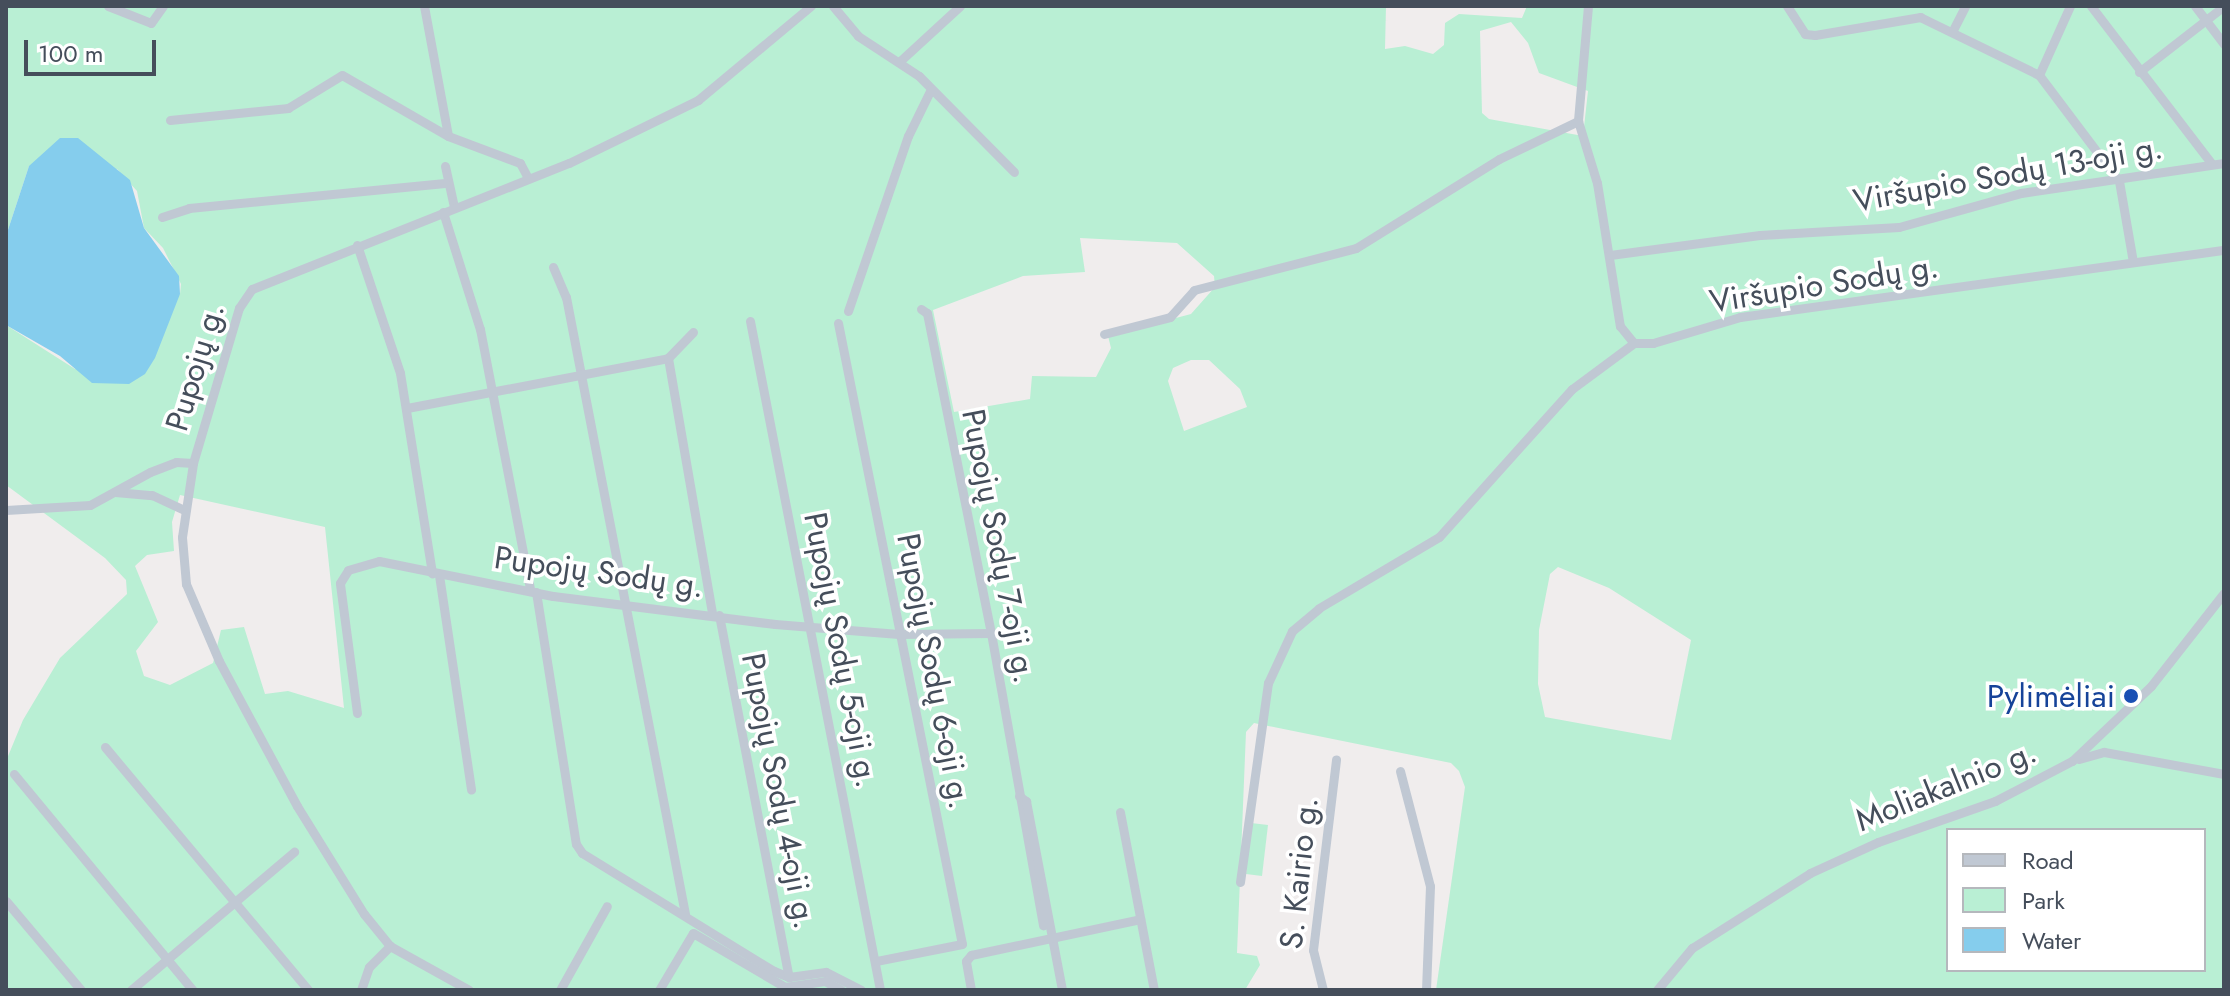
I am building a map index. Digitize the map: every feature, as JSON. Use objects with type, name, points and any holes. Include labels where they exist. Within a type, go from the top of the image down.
[{"type":"street","points":[[108,6],[151,23],[163,6]]},
{"type":"street","points":[[424,6],[448,136]]},
{"type":"street","name":"Pupojų g.","points":[[469,990],[390,946],[325,858],[195,611],[183,565],[184,510],[193,463],[246,294],[357,245],[528,178],[698,100],[811,6]]},
{"type":"street","points":[[833,6],[858,36],[899,62],[931,89],[1014,172]]},
{"type":"street","points":[[899,62],[960,6]]},
{"type":"street","points":[[1240,882],[1268,683],[1292,631],[1319,608],[1439,537],[1572,389],[1634,343],[1620,326],[1597,183],[1578,121],[1588,6]]},
{"type":"street","points":[[1787,6],[1805,34],[1832,34],[1912,17],[1953,30],[2039,75],[2119,181],[2133,262]]},
{"type":"street","points":[[1953,30],[1965,6]]},
{"type":"street","points":[[2039,75],[2070,6]]},
{"type":"street","points":[[2091,6],[2212,164]]},
{"type":"street","points":[[2195,6],[2224,44]]},
{"type":"street","points":[[2139,72],[2224,6]]},
{"type":"street","points":[[170,120],[288,108],[342,75],[448,136],[520,163],[528,178]]},
{"type":"street","points":[[848,311],[908,136],[931,89]]},
{"type":"street","points":[[1104,334],[1170,317],[1194,290],[1356,248],[1499,159],[1578,121]]},
{"type":"street","name":"Viršupio Sodų 13-oji g.","points":[[1610,255],[1760,235],[1899,227],[2021,193],[2119,181],[2224,163]]},
{"type":"street","points":[[445,166],[445,183],[454,207]]},
{"type":"street","points":[[162,217],[189,208],[445,183]]},
{"type":"street","points":[[443,212],[480,329],[533,590],[576,844],[593,862],[789,977],[826,972],[861,990]]},
{"type":"street","points":[[357,245],[389,334],[407,408],[471,790]]},
{"type":"street","name":"Viršupio Sodų g.","points":[[1634,343],[1653,343],[1740,317],[2224,250]]},
{"type":"street","points":[[553,267],[566,297],[685,914]]},
{"type":"street","name":"Pupojų Sodų 7-oji g.","points":[[921,309],[927,313],[991,633],[1043,925]]},
{"type":"street","name":"Pupojų Sodų 5-oji g.","points":[[750,321],[880,990]]},
{"type":"street","name":"Pupojų Sodų 6-oji g.","points":[[838,323],[962,944],[876,961]]},
{"type":"street","points":[[407,408],[668,358],[693,332]]},
{"type":"street","name":"Pupojų Sodų 4-oji g.","points":[[668,358],[715,615],[789,977]]},
{"type":"street","points":[[6,510],[90,505],[176,462],[193,463]]},
{"type":"street","points":[[113,492],[152,495],[184,510]]},
{"type":"street","name":"Pupojų Sodų g.","points":[[357,713],[342,576],[379,561],[435,574],[533,590],[810,628],[899,634],[991,633]]},
{"type":"street","name":"Moliakalnio g.","points":[[1657,990],[1692,948],[1810,873],[1878,842],[1995,801],[2072,761],[2102,736],[2151,686],[2224,593]]},
{"type":"street","points":[[2102,736],[2104,752]]},
{"type":"street","points":[[105,747],[308,990]]},
{"type":"street","points":[[2072,761],[2104,752],[2224,774]]},
{"type":"street","name":"S. Kairio g.","points":[[1323,990],[1313,950],[1336,759]]},
{"type":"street","points":[[1400,771],[1430,886],[1426,990]]},
{"type":"street","points":[[14,774],[193,990]]},
{"type":"street","name":"Pupojų Sodų 7-oji g.","points":[[1019,796],[1026,801],[1062,990]]},
{"type":"street","points":[[1120,812],[1154,990]]},
{"type":"street","points":[[131,990],[294,852]]},
{"type":"street","points":[[6,901],[81,990]]},
{"type":"street","points":[[560,990],[607,906]]},
{"type":"street","points":[[971,990],[968,956],[1140,919]]},
{"type":"street","points":[[659,990],[693,933],[785,987],[825,981],[841,990]]},
{"type":"street","points":[[361,990],[369,967],[390,946]]},
{"type":"green space","points":[[6,6],[1386,6],[1385,49],[1405,46],[1433,54],[1444,45],[1445,23],[1459,14],[1522,18],[1527,6],[2224,6],[2224,990],[1436,990],[1465,787],[1459,771],[1451,763],[1254,723],[1246,732],[1237,953],[1257,956],[1260,965],[1245,990],[6,990],[6,761],[23,720],[60,658],[127,594],[126,580],[105,558],[6,485],[6,325],[75,369],[180,294],[181,284],[163,248],[144,228],[137,191],[117,169],[29,166],[6,236]],"holes":[[[1511,22],[1528,43],[1539,73],[1588,91],[1583,136],[1489,119],[1482,113],[1480,31]],[[1080,238],[1177,243],[1214,276],[1215,287],[1191,314],[1108,336],[1111,348],[1096,377],[1032,376],[1030,399],[954,412],[933,310],[1023,276],[1085,272]],[[1191,360],[1209,360],[1240,389],[1247,407],[1184,431],[1168,381],[1173,368]],[[180,495],[325,527],[344,708],[288,691],[265,694],[244,627],[221,630],[213,663],[170,685],[144,676],[136,651],[158,622],[135,566],[147,555],[174,551],[172,522]],[[1558,567],[1609,588],[1691,640],[1671,740],[1545,717],[1538,684],[1539,630],[1550,574]]]},
{"type":"green space","points":[[1251,823],[1268,825],[1262,876],[1246,874]]},
{"type":"water","points":[[60,138],[78,138],[130,180],[144,228],[179,276],[180,294],[155,358],[145,374],[129,384],[92,383],[60,356],[6,325],[6,236],[29,166]]},
{"type":"place","name":"Pylimėliai","points":[[2131,696]]}]
